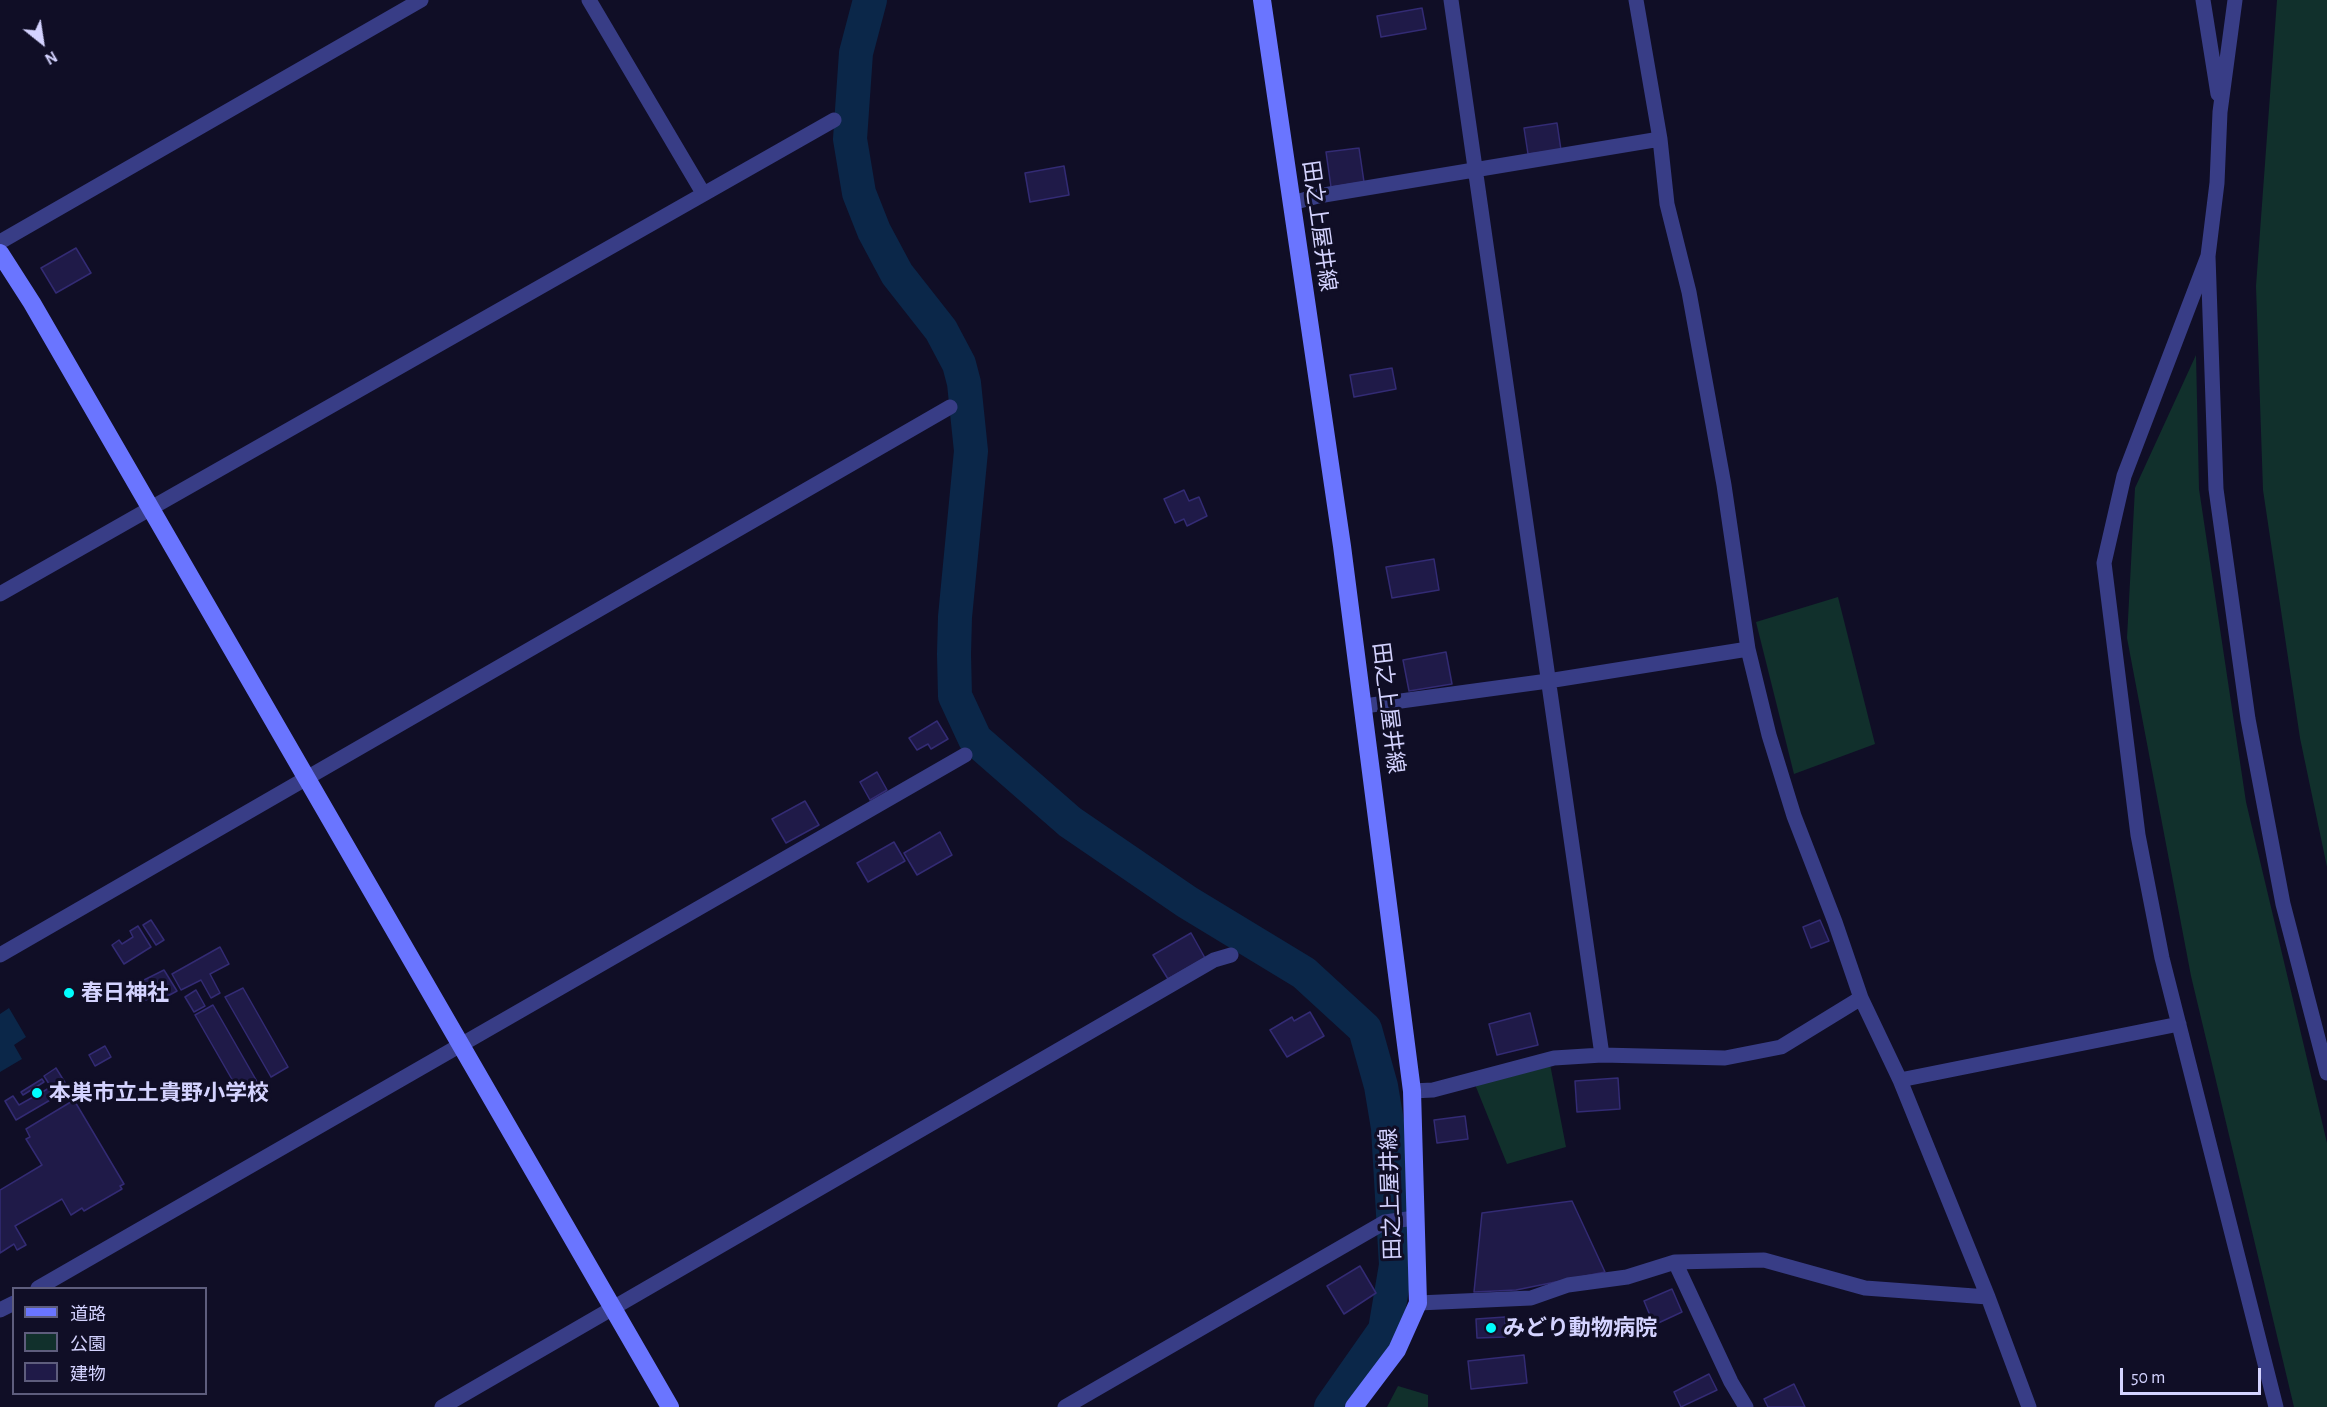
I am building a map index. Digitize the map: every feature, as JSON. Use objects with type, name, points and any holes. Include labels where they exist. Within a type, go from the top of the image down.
[{"type":"main road","name":"田之上屋井線","points":[[1262,0],[1364,706],[1412,1091],[1418,1303],[1397,1350],[1354,1407]]},
{"type":"main road","points":[[0,253],[32,303],[459,1046],[670,1407]]},
{"type":"street","points":[[0,242],[421,0]]},
{"type":"street","points":[[590,0],[703,193]]},
{"type":"street","points":[[1451,0],[1602,1055]]},
{"type":"street","points":[[1636,0],[1660,139],[1667,204],[1689,292],[1724,485],[1748,649],[1794,816],[1836,922],[1861,998],[1900,1080],[1988,1296],[2029,1407]]},
{"type":"street","points":[[2203,0],[2220,112]]},
{"type":"street","points":[[2235,0],[2220,112],[2217,183],[2208,255],[2216,489],[2248,719],[2283,904],[2327,1073]]},
{"type":"street","points":[[0,594],[150,511],[834,120]]},
{"type":"street","points":[[1292,203],[1318,196],[1660,139]]},
{"type":"street","points":[[2208,255],[2124,476],[2104,563],[2138,835],[2162,958],[2276,1407]]},
{"type":"street","points":[[0,955],[950,407]]},
{"type":"street","points":[[1364,706],[1548,681],[1748,649]]},
{"type":"street","points":[[40,1287],[965,755]]},
{"type":"street","points":[[442,1407],[613,1306],[1215,960],[1231,955]]},
{"type":"street","points":[[1412,1091],[1433,1090],[1554,1058],[1602,1055],[1725,1058],[1781,1047],[1861,998]]},
{"type":"street","points":[[1900,1080],[2179,1024]]},
{"type":"street","points":[[1065,1407],[1385,1222],[1415,1218]]},
{"type":"street","points":[[1418,1303],[1531,1298],[1568,1285],[1627,1277],[1675,1262],[1764,1260],[1865,1288],[1988,1296]]},
{"type":"street","points":[[1675,1262],[1731,1382],[1746,1407]]},
{"type":"green space","points":[[2277,0],[2327,0],[2327,867],[2300,738],[2263,490],[2256,286]]},
{"type":"green space","points":[[2196,355],[2199,489],[2246,802],[2327,1143],[2327,1407],[2294,1407],[2191,976],[2127,638],[2135,488]]},
{"type":"green space","points":[[1838,597],[1875,744],[1794,774],[1756,622]]},
{"type":"green space","points":[[1550,1064],[1566,1147],[1507,1164],[1474,1082]]},
{"type":"green space","points":[[1398,1386],[1428,1395],[1428,1407],[1387,1407]]},
{"type":"water","points":[[9,1008],[26,1037],[14,1045],[22,1059],[0,1072],[0,1014]]},
{"type":"building","points":[[1422,8],[1426,29],[1381,37],[1377,16]]},
{"type":"building","points":[[1557,123],[1561,150],[1528,154],[1524,128]]},
{"type":"building","points":[[1359,148],[1364,182],[1331,187],[1326,152]]},
{"type":"building","points":[[1064,166],[1069,195],[1030,202],[1025,173]]},
{"type":"building","points":[[76,248],[91,273],[56,293],[41,268]]},
{"type":"building","points":[[1392,368],[1396,389],[1354,397],[1350,375]]},
{"type":"building","points":[[1184,490],[1189,501],[1199,497],[1207,516],[1187,526],[1184,519],[1175,523],[1164,499]]},
{"type":"building","points":[[1434,559],[1439,590],[1392,598],[1386,567]]},
{"type":"building","points":[[1446,652],[1452,684],[1409,691],[1403,660]]},
{"type":"building","points":[[937,721],[948,739],[931,749],[928,744],[917,750],[909,738]]},
{"type":"building","points":[[877,772],[887,790],[870,800],[860,782]]},
{"type":"building","points":[[805,801],[819,825],[786,843],[772,819]]},
{"type":"building","points":[[940,832],[952,855],[917,875],[904,853]]},
{"type":"building","points":[[894,842],[905,861],[868,882],[857,863]]},
{"type":"building","points":[[151,920],[164,940],[156,945],[143,925]]},
{"type":"building","points":[[1820,920],[1829,941],[1811,948],[1803,927]]},
{"type":"building","points":[[138,926],[151,947],[124,964],[112,945],[119,940],[122,944],[133,937],[130,931]]},
{"type":"building","points":[[1191,933],[1205,958],[1168,979],[1153,955]]},
{"type":"building","points":[[220,947],[229,964],[210,974],[220,993],[211,998],[201,980],[181,990],[172,974]]},
{"type":"building","points":[[164,970],[177,991],[153,1004],[150,998],[146,1000],[142,994],[146,991],[140,982]]},
{"type":"building","points":[[243,988],[288,1067],[271,1077],[225,997]]},
{"type":"building","points":[[196,990],[205,1006],[194,1012],[185,997]]},
{"type":"building","points":[[213,1005],[259,1085],[241,1095],[195,1015]]},
{"type":"building","points":[[1310,1012],[1324,1036],[1287,1057],[1270,1030],[1292,1017],[1294,1021]]},
{"type":"building","points":[[1530,1013],[1538,1045],[1497,1055],[1489,1024]]},
{"type":"building","points":[[105,1046],[111,1057],[95,1066],[89,1055]]},
{"type":"building","points":[[56,1068],[69,1089],[16,1120],[5,1101],[13,1096],[19,1105],[51,1087],[44,1076]]},
{"type":"building","points":[[1618,1078],[1620,1109],[1577,1112],[1575,1081]]},
{"type":"building","points":[[42,1079],[44,1082],[23,1095],[21,1092]]},
{"type":"building","points":[[74,1100],[124,1184],[120,1186],[122,1189],[84,1211],[82,1208],[71,1215],[62,1199],[15,1226],[26,1245],[17,1250],[14,1244],[0,1253],[0,1190],[42,1165],[26,1139],[30,1137],[26,1129]]},
{"type":"building","points":[[1465,1116],[1468,1139],[1437,1143],[1434,1120]]},
{"type":"building","points":[[1572,1201],[1605,1272],[1516,1290],[1474,1292],[1482,1213]]},
{"type":"building","points":[[1360,1266],[1376,1293],[1344,1314],[1327,1286]]},
{"type":"building","points":[[1672,1289],[1682,1312],[1654,1325],[1644,1301]]},
{"type":"building","name":"みどり動物病院","points":[[1505,1317],[1506,1337],[1477,1338],[1476,1319]]},
{"type":"building","points":[[1524,1355],[1527,1383],[1471,1389],[1468,1361]]},
{"type":"building","points":[[1709,1374],[1717,1390],[1681,1407],[1674,1392]]},
{"type":"building","points":[[1794,1384],[1805,1407],[1768,1407],[1764,1399]]},
{"type":"waterway","points":[[870,0],[856,53],[850,139],[859,193],[874,231],[897,274],[941,330],[959,364],[964,383],[971,451],[955,617],[955,696],[975,739],[1070,822],[1187,902],[1304,973],[1365,1029],[1381,1086],[1388,1128],[1396,1265],[1385,1330],[1331,1407]]},
{"type":"place","name":"春日神社","points":[[69,993]]},
{"type":"place","name":"本巣市立土貴野小学校","points":[[37,1093]]},
{"type":"place","name":"みどり動物病院","points":[[1491,1328]]}]
